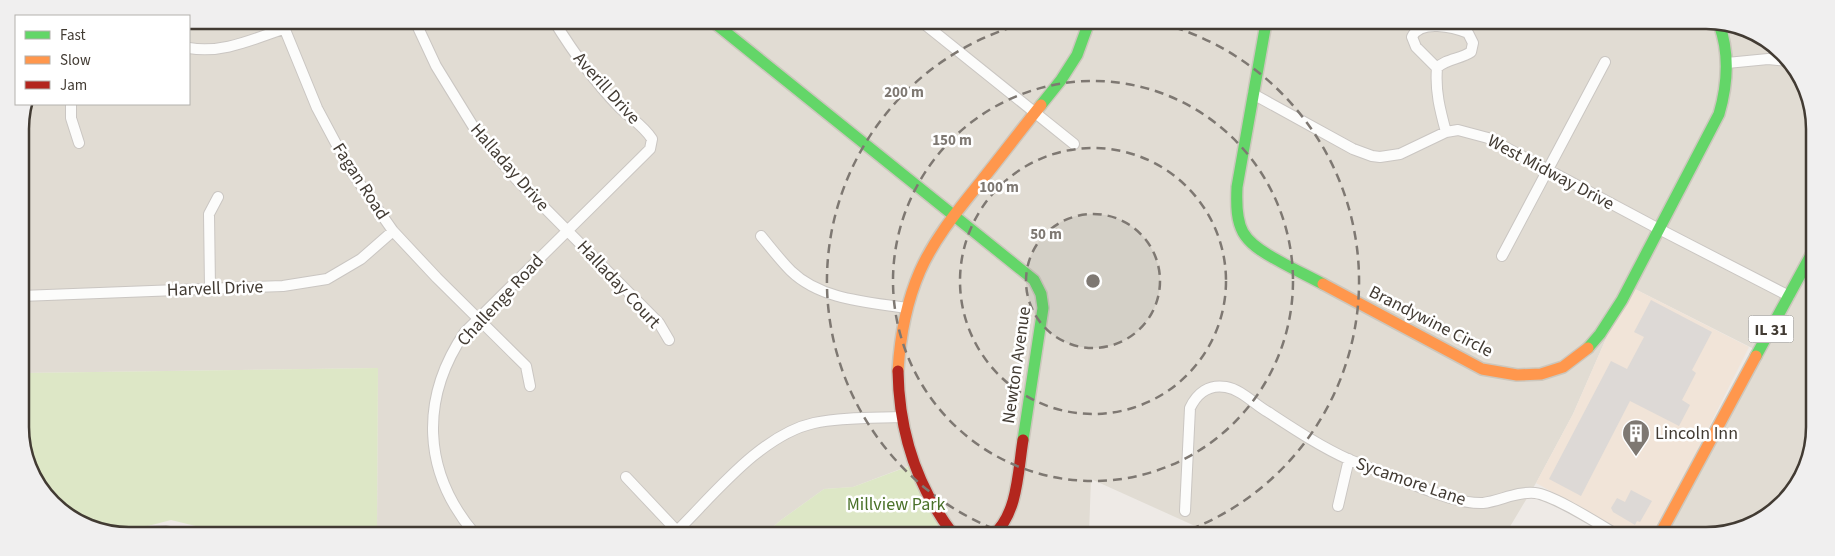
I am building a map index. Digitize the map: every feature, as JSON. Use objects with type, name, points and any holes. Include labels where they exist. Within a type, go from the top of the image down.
[{"type":"street","points":[[190,48],[218,49],[231,46],[272,29]]},
{"type":"street","name":"Fagan Road","points":[[284,29],[317,108],[350,168],[394,231],[437,278],[526,366],[530,386]]},
{"type":"street","name":"Halladay Drive","points":[[420,29],[436,66],[476,131],[516,179],[568,230]]},
{"type":"street","name":"Averill Drive","points":[[559,29],[592,77],[620,108],[646,129]]},
{"type":"street","name":"Newton Avenue","points":[[722,29],[1030,276],[1038,285],[1043,296],[1044,305],[1012,508],[1002,527]]},
{"type":"street","points":[[934,29],[1074,144]]},
{"type":"street","points":[[948,527],[938,514],[922,482],[907,443],[902,417],[898,383],[898,361],[907,308],[915,282],[929,253],[946,225],[1061,80],[1077,55],[1086,29]]},
{"type":"street","name":"Brandywine Circle","points":[[1265,29],[1237,187],[1236,206],[1239,224],[1248,242],[1264,254],[1482,369],[1505,374],[1529,375],[1556,370],[1573,362],[1600,334],[1629,286],[1719,114],[1726,88],[1727,63],[1726,49],[1721,30]]},
{"type":"street","points":[[1421,29],[1412,37],[1416,47],[1437,68],[1438,107],[1446,132]]},
{"type":"street","points":[[1437,68],[1471,52],[1473,49],[1473,43],[1468,34],[1455,29]]},
{"type":"street","points":[[1727,63],[1768,59],[1779,60]]},
{"type":"street","points":[[1502,256],[1605,62]]},
{"type":"street","name":"West Midway Drive","points":[[1253,94],[1353,149],[1372,156],[1380,157],[1400,154],[1446,132],[1458,130],[1488,138],[1789,296]]},
{"type":"street","points":[[71,105],[71,118],[79,143]]},
{"type":"street","name":"Challenge Road","points":[[469,527],[462,519],[447,492],[438,468],[432,420],[435,396],[442,373],[454,348],[479,318],[650,149],[652,139],[646,129]]},
{"type":"street","points":[[210,288],[209,214],[218,197]]},
{"type":"street","name":"Halladay Court","points":[[568,230],[658,323],[669,340]]},
{"type":"street","name":"Harvell Drive","points":[[29,296],[283,286],[327,278],[361,259],[394,231]]},
{"type":"street","points":[[761,236],[792,272],[820,290],[840,297],[907,308]]},
{"type":"street","name":"IL 31","points":[[1664,527],[1806,264]]},
{"type":"street","name":"Sycamore Lane","points":[[1185,512],[1190,408],[1194,399],[1203,390],[1224,387],[1236,390],[1296,430],[1349,459],[1429,491],[1464,501],[1481,503],[1517,494],[1535,492],[1556,501],[1603,527]]},
{"type":"street","points":[[680,527],[754,455],[774,439],[813,423],[902,417]]},
{"type":"street","points":[[1338,506],[1349,459]]},
{"type":"street","points":[[626,477],[671,527]]},
{"type":"shaded area","points":[[190,29],[1707,29],[1732,32],[1745,36],[1767,49],[1786,68],[1799,90],[1803,103],[1806,128],[1806,428],[1803,453],[1793,477],[1772,503],[1745,520],[1726,525],[1713,527],[1671,527],[1764,354],[1629,286],[1573,414],[1510,527],[1197,527],[1091,479],[1089,527],[945,527],[911,465],[853,487],[824,489],[773,527],[377,527],[378,368],[29,373],[29,122],[32,105],[190,105]]},
{"type":"shaded area","points":[[1629,286],[1749,347],[1659,527],[1616,527],[1536,483],[1573,414]]},
{"type":"shaded area","points":[[1651,300],[1712,332],[1692,370],[1696,373],[1682,400],[1690,405],[1679,426],[1630,401],[1581,496],[1549,479],[1611,361],[1627,369],[1644,337],[1634,332]]},
{"type":"shaded area","points":[[1631,490],[1652,501],[1640,522],[1637,521],[1635,525],[1613,512],[1611,508],[1617,498],[1625,502]]},
{"type":"green space","points":[[378,368],[377,527],[200,527],[171,520],[144,527],[128,527],[103,524],[90,520],[68,507],[58,498],[42,477],[34,460],[29,428],[29,373]]},
{"type":"green space","name":"Millview Park","points":[[912,465],[945,527],[773,527],[824,489],[853,487]]},
{"type":"traffic: fast","points":[[722,29],[1034,280],[1041,294],[1043,308],[1023,440]]},
{"type":"traffic: fast","points":[[1041,105],[1061,80],[1077,55],[1086,29]]},
{"type":"traffic: fast","points":[[1265,29],[1237,187],[1239,224],[1248,240],[1256,247],[1323,284]]},
{"type":"traffic: fast","points":[[1588,348],[1600,334],[1622,300],[1719,114],[1727,69],[1721,30]]},
{"type":"traffic: fast","points":[[1756,356],[1806,264]]},
{"type":"traffic: slow","points":[[898,371],[900,346],[907,308],[915,283],[926,259],[956,213],[1041,105]]},
{"type":"traffic: slow","points":[[1323,284],[1482,369],[1517,375],[1541,374],[1563,367],[1588,348]]},
{"type":"traffic: slow","points":[[1664,527],[1756,356]]},
{"type":"traffic: jam","points":[[898,371],[902,415],[912,457],[929,497],[948,527]]},
{"type":"traffic: jam","points":[[1000,527],[1008,515],[1016,490],[1023,440]]},
{"type":"place","name":"Lincoln Inn","points":[[1636,457]]}]
